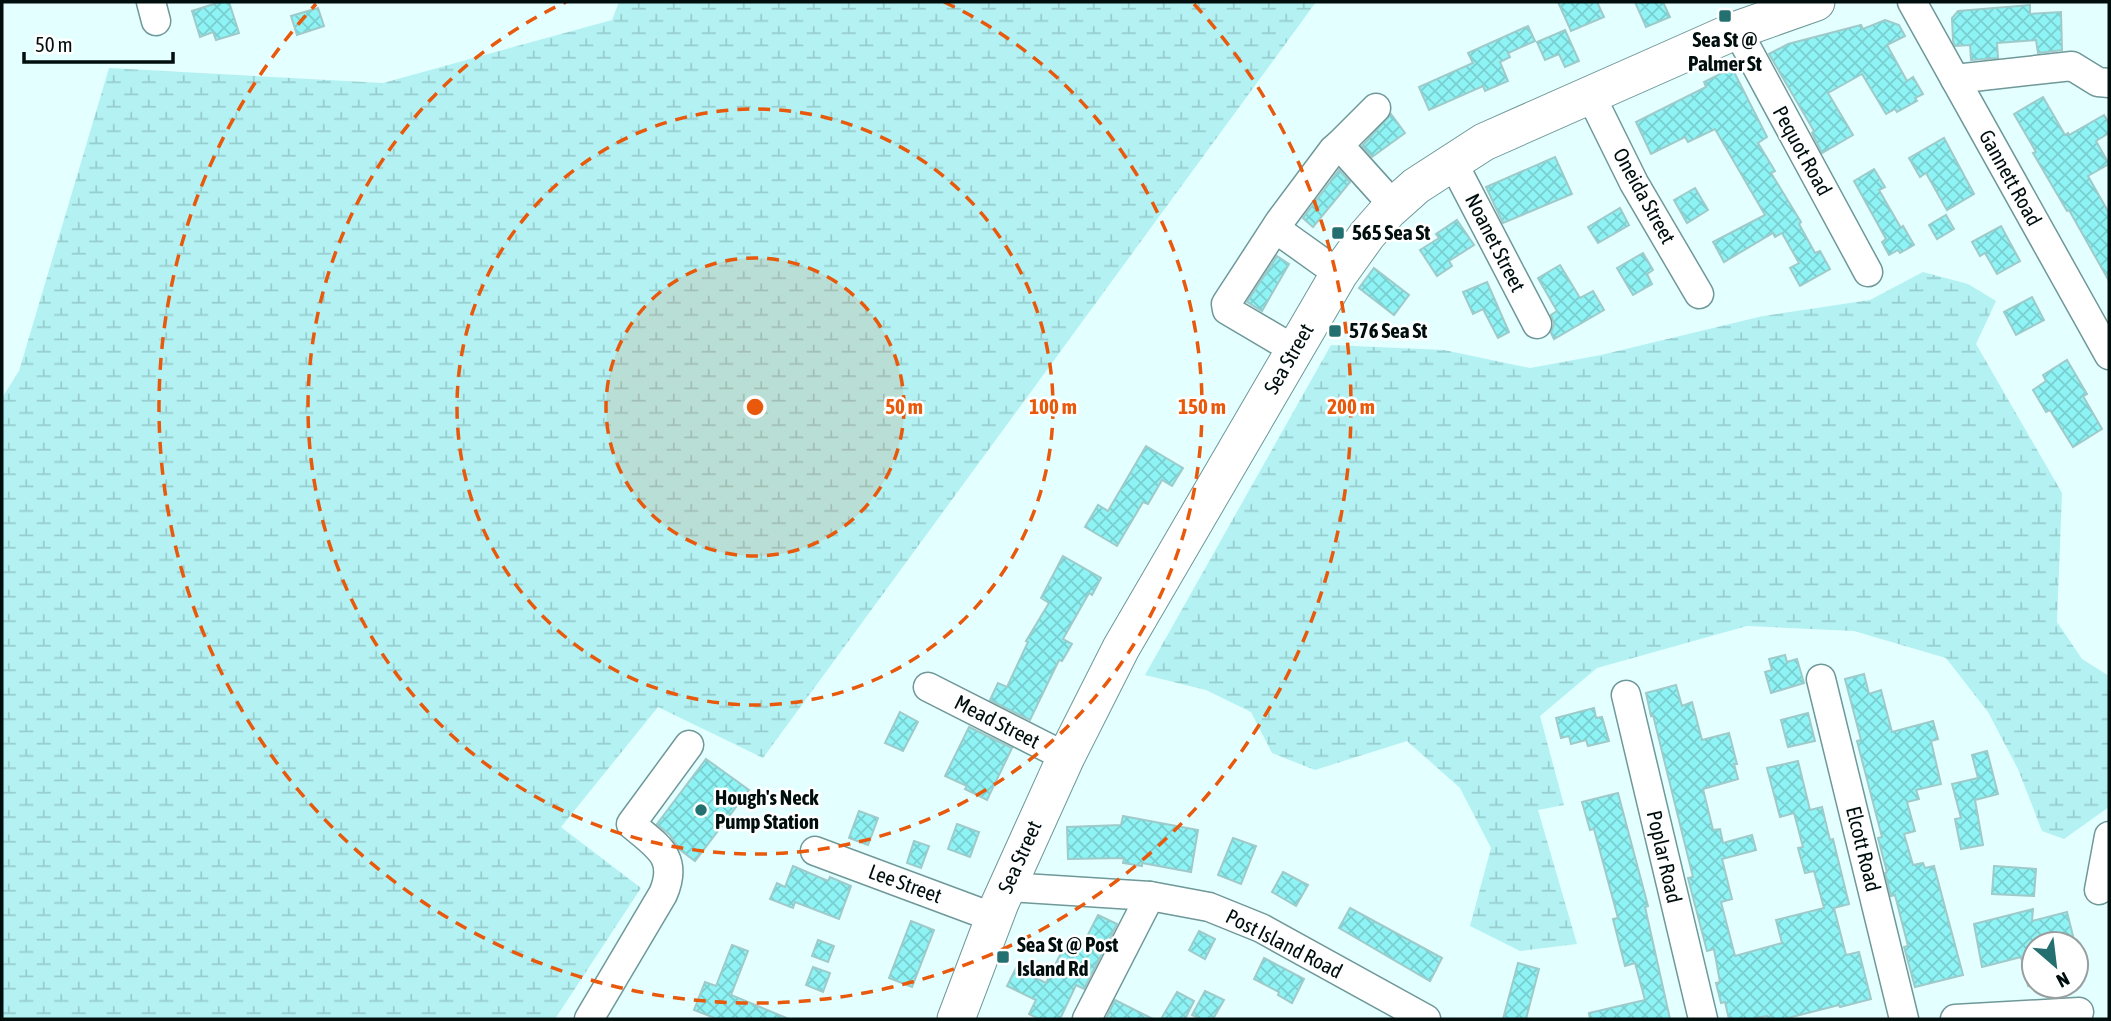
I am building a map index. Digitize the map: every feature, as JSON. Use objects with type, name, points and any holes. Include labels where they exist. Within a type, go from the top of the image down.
[{"type":"main road","name":"Sea Street","points":[[956,1019],[1001,902],[1066,757],[1121,648],[1339,274],[1367,235],[1416,186],[1452,161],[1496,137],[1737,30],[1816,2]]},
{"type":"street","name":"Gannett Road","points":[[1912,2],[2109,355]]},
{"type":"street","name":"Pequot Road","points":[[1737,30],[1868,272]]},
{"type":"street","points":[[1955,79],[2071,66],[2098,82],[2109,83]]},
{"type":"street","name":"Oneida Street","points":[[1591,96],[1634,183],[1699,294]]},
{"type":"street","points":[[1294,350],[1227,310],[1226,304],[1333,150],[1376,108]]},
{"type":"street","points":[[1339,145],[1394,206]]},
{"type":"street","name":"Noanet Street","points":[[1452,161],[1537,324]]},
{"type":"street","points":[[1276,229],[1339,274]]},
{"type":"street","name":"Elcott Road","points":[[1821,678],[1904,1019]]},
{"type":"street","name":"Mead Street","points":[[928,687],[1066,757]]},
{"type":"street","name":"Poplar Road","points":[[1626,695],[1703,1019]]},
{"type":"street","points":[[589,1019],[663,894],[670,876],[663,852],[631,824],[689,746]]},
{"type":"street","points":[[2099,890],[2109,836]]},
{"type":"street","name":"Lee Street","points":[[815,851],[1001,902]]},
{"type":"street","points":[[1087,1019],[1150,896]]},
{"type":"street","name":"Post Island Road","points":[[1001,902],[1150,896],[1209,907],[1261,928],[1426,1019]]},
{"type":"street","points":[[1955,1019],[2079,1012]]},
{"type":"green space","points":[[619,2],[1316,2],[763,758],[658,707],[561,827],[641,888],[555,1019],[2,1019],[2,398],[19,371],[109,68],[383,83],[612,20]]},
{"type":"green space","points":[[1923,272],[1968,284],[1996,301],[1976,344],[2062,493],[2057,622],[2082,659],[2109,676],[2109,807],[2064,839],[2042,831],[2018,769],[1988,712],[1946,658],[1854,631],[1747,626],[1597,668],[1540,716],[1564,805],[1538,810],[1577,944],[1520,951],[1470,926],[1491,848],[1460,788],[1407,741],[1315,770],[1272,753],[1251,712],[1206,690],[1145,675],[1331,345],[1444,350],[1530,368],[1601,355],[1763,316],[1870,300]]},
{"type":"building","points":[[220,2],[229,2],[239,33],[216,40],[213,32],[200,37],[192,11]]},
{"type":"building","points":[[1558,2],[1597,2],[1604,17],[1571,31]]},
{"type":"building","points":[[1635,2],[1663,2],[1670,17],[1646,27]]},
{"type":"building","points":[[2030,5],[2030,14],[2061,12],[2062,50],[2038,53],[2036,40],[1997,43],[1998,58],[1971,60],[1970,45],[1955,46],[1952,18],[1958,11]]},
{"type":"building","points":[[318,8],[324,26],[297,35],[291,16]]},
{"type":"building","points":[[1885,20],[1899,25],[1905,36],[1887,45],[1907,81],[1913,77],[1923,94],[1915,98],[1917,101],[1897,112],[1895,109],[1886,114],[1862,74],[1828,93],[1853,135],[1822,153],[1812,133],[1814,131],[1769,54],[1788,44],[1861,25],[1863,29]]},
{"type":"building","points":[[1528,26],[1535,41],[1508,53],[1510,57],[1500,62],[1508,81],[1485,91],[1483,86],[1429,110],[1419,87],[1473,63],[1468,53]]},
{"type":"building","points":[[1565,30],[1579,61],[1565,67],[1559,54],[1545,60],[1537,42]]},
{"type":"building","points":[[1732,68],[1767,137],[1758,143],[1775,171],[1771,173],[1801,222],[1799,224],[1815,253],[1820,251],[1830,269],[1800,286],[1790,268],[1799,263],[1782,233],[1775,237],[1773,233],[1724,262],[1713,242],[1765,215],[1715,129],[1688,142],[1685,137],[1651,154],[1636,122],[1706,87],[1704,82]]},
{"type":"building","points":[[2043,97],[2065,135],[2104,115],[2109,123],[2109,133],[2096,141],[2109,164],[2088,176],[2109,213],[2109,281],[2033,153],[2036,152],[2014,114]]},
{"type":"building","points":[[1391,114],[1405,133],[1372,157],[1362,146]]},
{"type":"building","points":[[1944,138],[1974,194],[1947,210],[1926,173],[1920,177],[1909,158]]},
{"type":"building","points":[[1555,157],[1572,194],[1503,223],[1486,187]]},
{"type":"building","points":[[1874,169],[1885,187],[1879,190],[1914,245],[1900,253],[1898,250],[1889,255],[1882,242],[1886,239],[1854,181]]},
{"type":"building","points":[[1339,170],[1350,182],[1313,227],[1303,218]]},
{"type":"building","points":[[1695,188],[1708,210],[1687,223],[1674,200]]},
{"type":"building","points":[[1620,208],[1629,225],[1598,243],[1588,227]]},
{"type":"building","points":[[1946,215],[1954,229],[1937,239],[1929,225]]},
{"type":"building","points":[[1457,220],[1474,245],[1449,261],[1452,266],[1437,276],[1420,250],[1439,238],[1436,234]]},
{"type":"building","points":[[2001,226],[2020,261],[1997,274],[1985,253],[1980,256],[1972,242]]},
{"type":"building","points":[[1643,253],[1653,270],[1647,274],[1652,284],[1633,295],[1617,268]]},
{"type":"building","points":[[1277,256],[1289,264],[1262,311],[1247,302]]},
{"type":"building","points":[[1560,265],[1580,298],[1593,291],[1604,310],[1554,339],[1551,333],[1554,324],[1551,315],[1557,311],[1538,278]]},
{"type":"building","points":[[1374,268],[1409,295],[1394,315],[1359,288]]},
{"type":"building","points":[[1487,282],[1509,332],[1498,338],[1483,309],[1473,314],[1463,292]]},
{"type":"building","points":[[2032,297],[2044,320],[2016,335],[2004,312]]},
{"type":"building","points":[[2067,360],[2087,394],[2083,396],[2102,429],[2073,447],[2050,410],[2046,412],[2033,390],[2046,381],[2043,375]]},
{"type":"building","points":[[1146,446],[1183,468],[1172,486],[1162,480],[1148,504],[1143,502],[1117,546],[1085,527],[1098,505],[1108,511]]},
{"type":"building","points":[[1063,556],[1101,578],[1092,595],[1089,593],[1063,639],[1072,644],[1062,661],[1059,660],[1030,720],[990,700],[998,683],[1007,687],[1028,642],[1026,641],[1049,603],[1041,598]]},
{"type":"building","points":[[1785,655],[1787,662],[1797,659],[1804,683],[1771,693],[1765,672],[1772,670],[1769,659]]},
{"type":"building","points":[[1864,674],[1869,694],[1881,690],[1892,732],[1933,721],[1938,739],[1931,741],[1941,784],[1916,790],[1919,799],[1907,802],[1915,831],[1904,834],[1913,865],[1923,863],[1925,868],[1934,866],[1963,975],[1915,987],[1904,947],[1908,946],[1895,895],[1891,896],[1885,873],[1887,872],[1878,838],[1882,837],[1857,741],[1861,740],[1845,679]]},
{"type":"building","points":[[1676,685],[1682,706],[1692,702],[1702,740],[1729,733],[1737,764],[1734,764],[1738,779],[1703,789],[1713,830],[1720,829],[1723,843],[1752,835],[1756,850],[1722,859],[1732,899],[1721,902],[1735,956],[1782,943],[1776,920],[1824,908],[1814,871],[1805,873],[1798,848],[1803,847],[1794,813],[1780,817],[1767,768],[1798,761],[1810,810],[1822,807],[1830,840],[1833,839],[1849,904],[1834,908],[1846,955],[1859,952],[1871,999],[1784,1019],[1768,1019],[1767,1016],[1729,1019],[1716,983],[1720,982],[1714,949],[1707,951],[1688,878],[1693,877],[1646,693]]},
{"type":"building","points":[[1594,708],[1596,718],[1602,717],[1609,741],[1588,746],[1586,740],[1571,744],[1569,736],[1561,738],[1556,718]]},
{"type":"building","points":[[900,712],[918,722],[903,751],[885,743]]},
{"type":"building","points":[[1808,713],[1815,741],[1788,747],[1781,720]]},
{"type":"building","points":[[969,727],[1012,748],[987,800],[965,789],[967,786],[945,776]]},
{"type":"building","points":[[1987,751],[1998,794],[1975,800],[1983,845],[1961,849],[1955,819],[1961,818],[1952,784],[1978,778],[1972,755]]},
{"type":"building","name":"Hough's Neck Pump Station","points":[[706,759],[749,790],[695,861],[679,849],[670,835],[657,824]]},
{"type":"building","points":[[1618,793],[1648,906],[1645,907],[1670,1019],[1590,1019],[1589,1013],[1645,1000],[1635,963],[1625,966],[1613,919],[1618,918],[1594,829],[1590,830],[1582,802]]},
{"type":"building","points":[[859,811],[878,818],[868,845],[849,838]]},
{"type":"building","points":[[1123,816],[1198,830],[1191,872],[1142,863],[1142,866],[1123,863],[1124,858],[1068,859],[1067,827],[1121,825]]},
{"type":"building","points":[[957,824],[979,832],[970,857],[948,849]]},
{"type":"building","points":[[1233,838],[1256,846],[1241,884],[1218,875]]},
{"type":"building","points":[[914,841],[929,846],[921,868],[907,863]]},
{"type":"building","points":[[793,866],[828,881],[830,877],[851,886],[839,919],[795,902],[793,908],[770,899],[777,883],[785,887]]},
{"type":"building","points":[[1994,866],[2036,869],[2034,896],[1992,894]]},
{"type":"building","points":[[1283,872],[1308,885],[1296,906],[1272,892]]},
{"type":"building","points":[[1350,908],[1442,958],[1430,981],[1339,928]]},
{"type":"building","points":[[2033,909],[2032,921],[2067,912],[2072,930],[2020,930],[2020,957],[1982,967],[1974,924]]},
{"type":"building","points":[[1098,915],[1117,924],[1084,989],[1076,985],[1060,1019],[1039,1019],[1029,1014],[1036,1000],[1007,986],[1016,968],[1046,983],[1063,949],[1077,956]]},
{"type":"building","points":[[911,921],[934,930],[912,987],[889,978]]},
{"type":"building","points":[[1199,931],[1215,939],[1205,959],[1189,950]]},
{"type":"building","points":[[818,940],[834,946],[828,962],[812,956]]},
{"type":"building","points":[[732,945],[748,951],[731,995],[789,1019],[717,1019],[694,1010],[705,982],[716,986]]},
{"type":"building","points":[[1264,958],[1304,979],[1292,1003],[1278,995],[1279,992],[1254,979]]},
{"type":"building","points":[[1518,963],[1539,969],[1526,1019],[1503,1019]]},
{"type":"building","points":[[813,967],[830,973],[823,992],[806,985]]},
{"type":"building","points":[[1205,991],[1224,1000],[1213,1019],[1201,1019],[1192,1015]]},
{"type":"building","points":[[1177,992],[1194,1001],[1185,1019],[1161,1019]]},
{"type":"building","points":[[1115,1000],[1153,1019],[1106,1019]]},
{"type":"place","name":"Sea St @ Palmer St","points":[[1725,16]]},
{"type":"place","name":"565 Sea St","points":[[1338,233]]},
{"type":"place","name":"576 Sea St","points":[[1335,331]]},
{"type":"place","name":"Hough's Neck Pump Station","points":[[701,810]]},
{"type":"place","name":"Sea St @ Post Island Rd","points":[[1003,957]]}]
